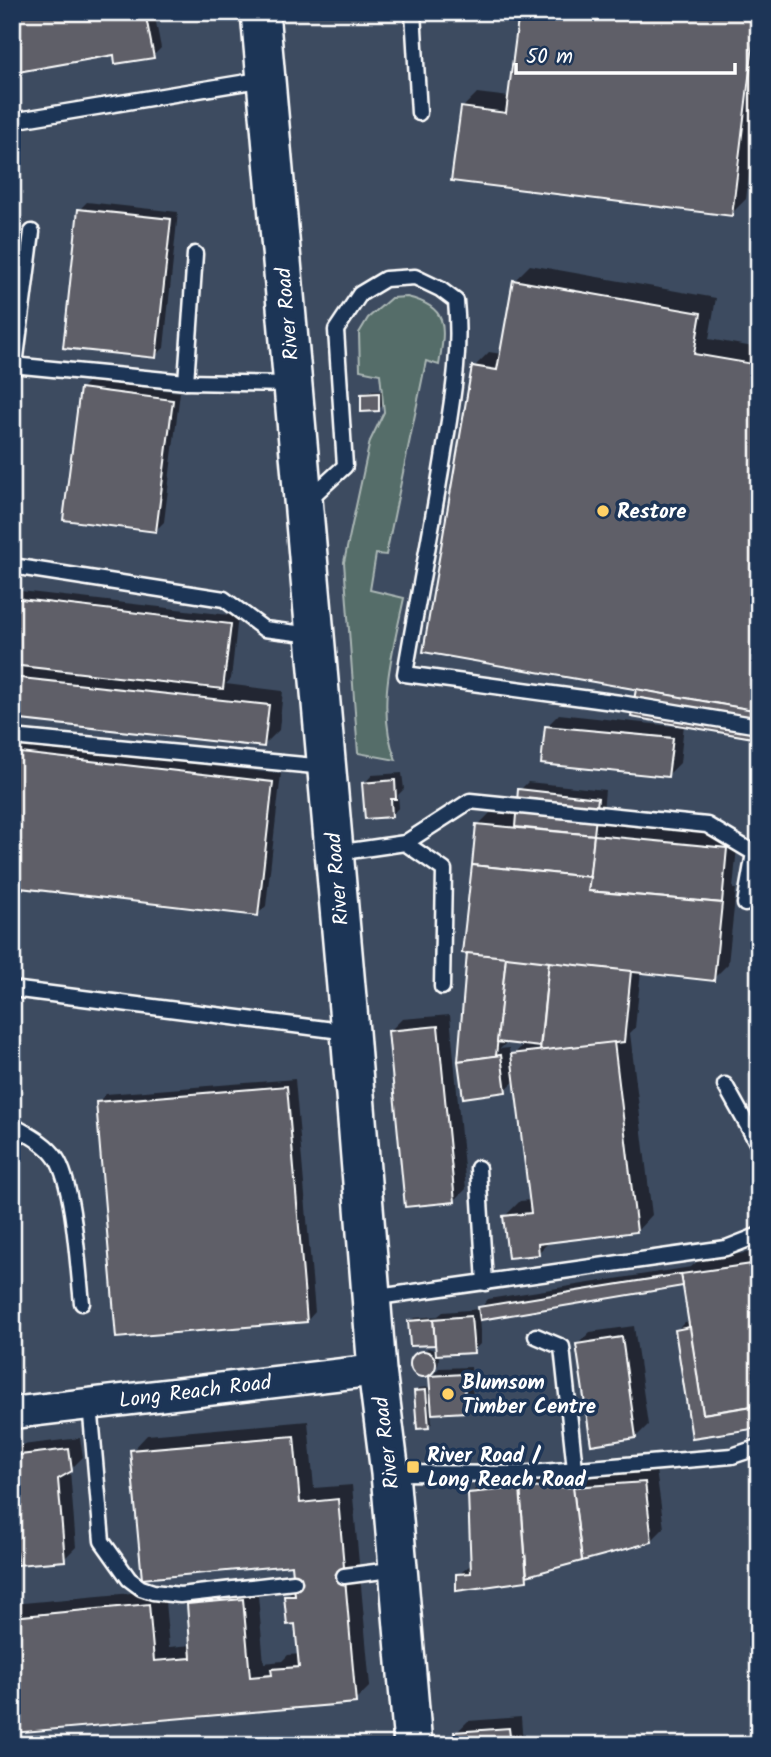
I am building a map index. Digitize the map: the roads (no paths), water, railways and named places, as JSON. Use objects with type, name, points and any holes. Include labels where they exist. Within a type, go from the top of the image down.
[{"type":"street","name":"River Road","points":[[260,12],[350,1032],[377,1370],[390,1473],[413,1745]]},
{"type":"street","name":"Long Reach Road","points":[[12,1413],[377,1370]]},
{"type":"lane","points":[[413,12],[419,113]]},
{"type":"lane","points":[[12,121],[266,79]]},
{"type":"lane","points":[[32,232],[14,365],[186,382],[293,384]]},
{"type":"lane","points":[[186,382],[195,254]]},
{"type":"lane","points":[[303,505],[345,466],[336,330],[360,294],[386,279],[415,277],[440,289],[456,301],[459,333],[457,366],[434,517],[405,674],[620,703],[759,726]]},
{"type":"lane","points":[[12,566],[224,599],[264,629],[315,635]]},
{"type":"lane","points":[[12,737],[326,767]]},
{"type":"lane","points":[[334,854],[405,843],[470,801],[707,825],[754,853],[746,904]]},
{"type":"lane","points":[[405,843],[444,870],[442,987]]},
{"type":"lane","points":[[12,989],[350,1032]]},
{"type":"lane","points":[[725,1085],[759,1146]]},
{"type":"lane","points":[[12,1125],[38,1140],[57,1158],[69,1191],[82,1303]]},
{"type":"lane","points":[[478,1168],[485,1283]]},
{"type":"lane","points":[[371,1298],[726,1248],[759,1235]]},
{"type":"lane","points":[[536,1336],[562,1347],[575,1469]]},
{"type":"lane","points":[[90,1404],[102,1541],[129,1579],[141,1588],[153,1592],[180,1595],[294,1582]]},
{"type":"lane","points":[[390,1473],[519,1474],[733,1456],[759,1447]]},
{"type":"lane","points":[[345,1576],[398,1569]]},
{"type":"place","name":"Restore","points":[[603,511]]},
{"type":"place","name":"Blumsom Timber Centre","points":[[448,1394]]},
{"type":"place","name":"River Road / Long Reach Road","points":[[413,1467]]}]
